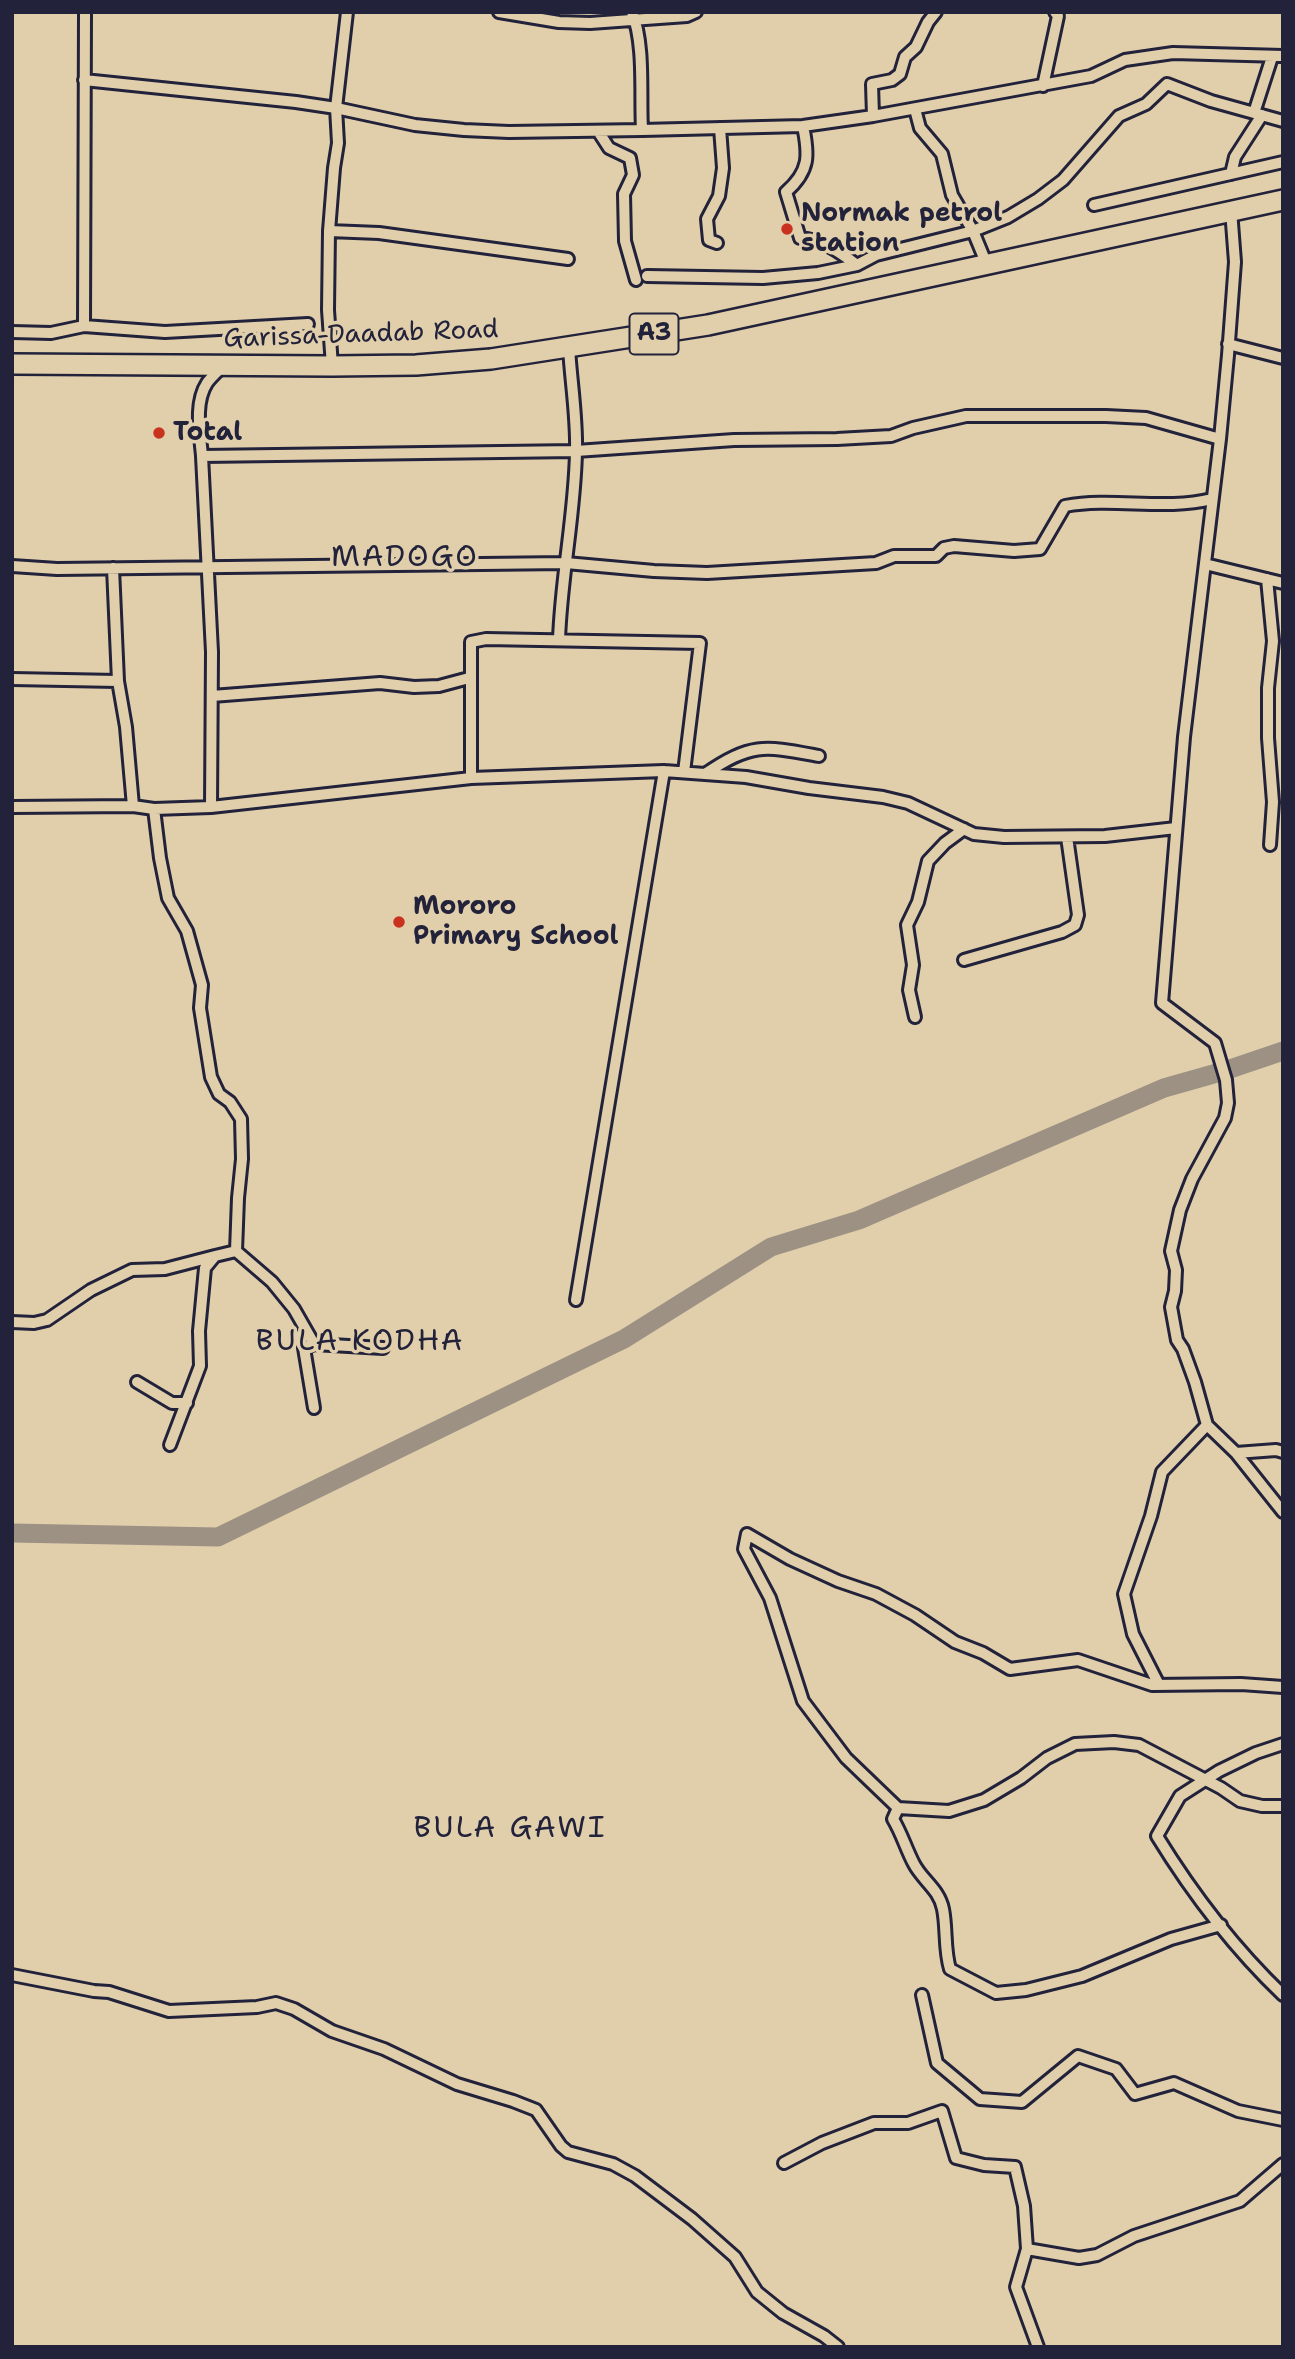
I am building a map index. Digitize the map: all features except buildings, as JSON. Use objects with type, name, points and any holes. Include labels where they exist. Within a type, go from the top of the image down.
[{"type":"highway","name":"Garissa-Daadab Road","points":[[12,364],[332,366],[416,365],[491,359],[708,324],[1283,200]]},
{"type":"street","points":[[84,326],[85,12]]},
{"type":"street","points":[[332,366],[328,310],[329,231],[338,144],[336,108],[347,12]]},
{"type":"street","points":[[499,12],[559,22],[591,18],[687,16],[696,12]]},
{"type":"street","points":[[873,116],[872,84],[892,80],[900,74],[905,57],[916,47],[936,12]]},
{"type":"street","points":[[1043,86],[1058,16],[1055,12]]},
{"type":"street","points":[[634,17],[639,52],[642,130]]},
{"type":"street","points":[[84,80],[336,108],[415,125],[464,130],[598,131],[803,126],[1043,86],[1091,76],[1125,60],[1142,56],[1173,53],[1277,57],[1258,114],[1235,157],[1231,174]]},
{"type":"street","points":[[598,131],[609,148],[630,158],[633,175],[624,194],[625,241],[641,278],[763,278],[818,273],[857,265],[876,254],[973,232],[1008,217],[1063,180],[1119,116],[1146,104],[1167,85],[1211,101],[1283,121]]},
{"type":"street","points":[[915,109],[920,128],[942,154],[952,195],[973,232],[987,265]]},
{"type":"street","points":[[803,126],[807,157],[799,180],[786,191],[800,238],[814,239],[832,246],[857,265]]},
{"type":"street","points":[[717,243],[709,240],[707,219],[719,196],[723,168],[720,128]]},
{"type":"street","points":[[1094,205],[1283,162]]},
{"type":"street","points":[[1231,210],[1235,262],[1220,439],[1195,633],[1162,1003],[1215,1043],[1227,1091],[1225,1118],[1192,1179],[1180,1210],[1171,1251],[1176,1270],[1171,1307],[1177,1340],[1187,1360],[1207,1425],[1236,1453],[1283,1512]]},
{"type":"street","points":[[329,231],[379,233],[568,259]]},
{"type":"street","points":[[12,332],[51,333],[84,326],[165,332],[308,324]]},
{"type":"street","points":[[1228,344],[1283,358]]},
{"type":"street","points":[[559,640],[560,602],[576,451],[569,348]]},
{"type":"street","points":[[211,807],[212,696],[199,416],[201,397],[207,383],[223,366]]},
{"type":"street","points":[[202,456],[576,451],[734,440],[836,439],[891,436],[966,416],[1106,415],[1146,418],[1220,439]]},
{"type":"street","points":[[12,566],[57,569],[566,563],[707,573],[876,563],[894,556],[936,556],[944,548],[954,546],[1014,551],[1040,548],[1065,506],[1083,503],[1188,505],[1212,499]]},
{"type":"street","points":[[1205,564],[1283,583]]},
{"type":"street","points":[[113,568],[118,681],[126,727],[133,806]]},
{"type":"street","points":[[1267,579],[1273,641],[1268,688],[1268,738],[1273,802],[1270,845]]},
{"type":"street","points":[[471,778],[471,642],[486,639],[700,643],[684,772]]},
{"type":"street","points":[[212,696],[380,683],[414,687],[439,686],[469,678]]},
{"type":"street","points":[[12,679],[118,681]]},
{"type":"street","points":[[705,774],[730,757],[750,749],[772,747],[819,756]]},
{"type":"street","points":[[12,807],[211,807],[471,778],[664,771],[746,777],[883,797],[908,803],[974,834],[1004,838],[1105,836],[1176,828]]},
{"type":"street","points":[[576,1300],[664,771]]},
{"type":"street","points":[[155,809],[160,858],[168,898],[187,931],[202,985],[200,1009],[211,1077],[219,1094],[230,1102],[241,1119],[242,1159],[236,1251]]},
{"type":"street","points":[[915,1017],[909,990],[913,965],[907,925],[918,902],[928,861],[945,843],[964,829]]},
{"type":"street","points":[[964,960],[1062,932],[1074,925],[1078,915],[1068,837]]},
{"type":"street","points":[[12,1322],[47,1321],[91,1290],[132,1270],[165,1269],[236,1251]]},
{"type":"street","points":[[236,1251],[272,1282],[294,1309],[314,1344]]},
{"type":"street","points":[[170,1445],[200,1366],[202,1281],[205,1268],[215,1256]]},
{"type":"street","points":[[314,1408],[304,1348],[314,1344],[383,1348]]},
{"type":"street","points":[[136,1382],[173,1403],[187,1403]]},
{"type":"street","points":[[1159,1685],[1133,1634],[1124,1594],[1151,1516],[1162,1472],[1207,1425]]},
{"type":"street","points":[[1236,1453],[1276,1450],[1283,1452]]},
{"type":"street","points":[[1283,1687],[1241,1684],[1152,1685],[1078,1660],[1010,1669],[983,1653],[955,1642],[915,1615],[876,1594],[838,1581],[790,1559],[747,1534],[744,1549],[770,1598],[803,1701],[846,1758],[898,1808],[949,1811],[984,1800],[1021,1778],[1047,1758],[1075,1744],[1114,1742],[1139,1745],[1240,1801],[1262,1806],[1283,1806]]},
{"type":"street","points":[[1283,1744],[1256,1753],[1180,1796],[1157,1836],[1178,1871],[1259,1972],[1283,1995]]},
{"type":"street","points":[[898,1808],[893,1819],[903,1834],[920,1875],[934,1887],[943,1909],[945,1952],[950,1969],[996,1993],[1026,1990],[1082,1976],[1171,1939],[1221,1925]]},
{"type":"street","points":[[12,1975],[109,1992],[169,2011],[257,2007],[276,2003],[294,2009],[332,2031],[384,2049],[457,2084],[536,2110],[568,2152],[613,2164],[635,2176],[692,2219],[735,2257],[757,2292],[783,2313],[838,2347]]},
{"type":"street","points":[[922,1995],[937,2063],[980,2099],[1022,2102],[1079,2056],[1116,2069],[1135,2094],[1174,2083],[1238,2111],[1283,2120]]},
{"type":"street","points":[[784,2163],[822,2143],[874,2123],[908,2123],[942,2111],[956,2158],[984,2165],[1015,2167],[1024,2207],[1027,2249],[1016,2287],[1038,2347]]},
{"type":"street","points":[[1027,2249],[1079,2258],[1097,2255],[1134,2236],[1240,2201],[1283,2164]]},
{"type":"waterway","points":[[12,1533],[218,1537],[624,1339],[771,1247],[859,1220],[1164,1088],[1283,1051]]},
{"type":"place","name":"Normak petrol station","points":[[787,229]]},
{"type":"place","name":"Total","points":[[159,433]]},
{"type":"place","name":"Mororo Primary School","points":[[399,922]]},
{"type":"district","name":"MADOGO","points":[[405,558]]},
{"type":"district","name":"BULA KODHA","points":[[360,1342]]},
{"type":"district","name":"BULA GAWI","points":[[510,1829]]}]
